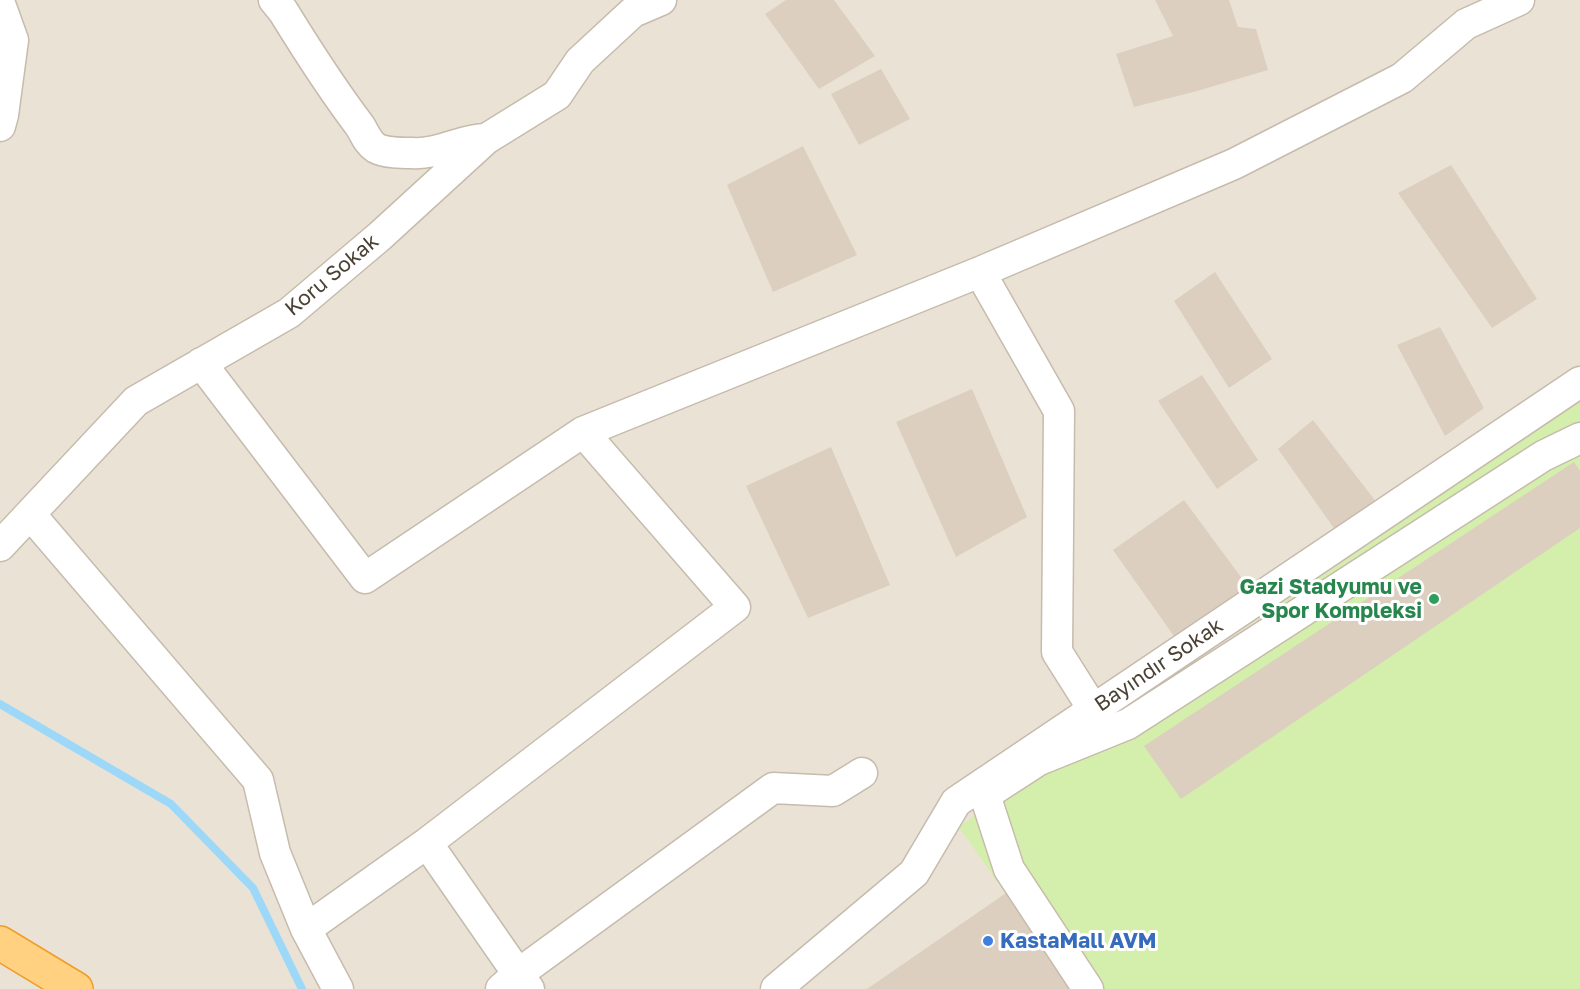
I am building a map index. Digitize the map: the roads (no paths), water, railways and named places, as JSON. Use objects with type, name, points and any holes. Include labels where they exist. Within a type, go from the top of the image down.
[{"type":"highway","points":[[0,943],[76,989]]},
{"type":"street","points":[[274,0],[333,92],[369,143],[378,149],[415,154],[472,140],[486,139]]},
{"type":"street","name":"Koru Sokak","points":[[0,546],[136,401],[289,313],[380,236],[486,139],[556,95],[580,61],[633,12],[661,0]]},
{"type":"street","points":[[201,363],[365,578],[583,432],[980,272],[1234,164],[1402,78],[1466,24],[1519,0]]},
{"type":"street","points":[[0,4],[13,40],[0,126]]},
{"type":"street","points":[[980,272],[1059,411],[1058,652],[1093,710]]},
{"type":"street","name":"Bayındır Sokak","points":[[776,989],[914,873],[956,802],[1580,382]]},
{"type":"street","points":[[306,929],[427,843],[735,607],[583,432]]},
{"type":"street","points":[[1088,989],[1009,869],[985,795],[1039,760],[1128,724],[1543,456],[1580,438]]},
{"type":"street","points":[[30,514],[258,780],[275,853],[306,929],[338,989]]},
{"type":"street","points":[[427,843],[516,984],[773,788],[833,791],[862,773]]},
{"type":"waterway","points":[[0,704],[171,804],[253,888],[302,989]]},
{"type":"place","name":"Gazi Stadyumu ve Spor Kompleksi","points":[[1434,599]]},
{"type":"place","name":"KastaMall AVM","points":[[988,941]]}]
